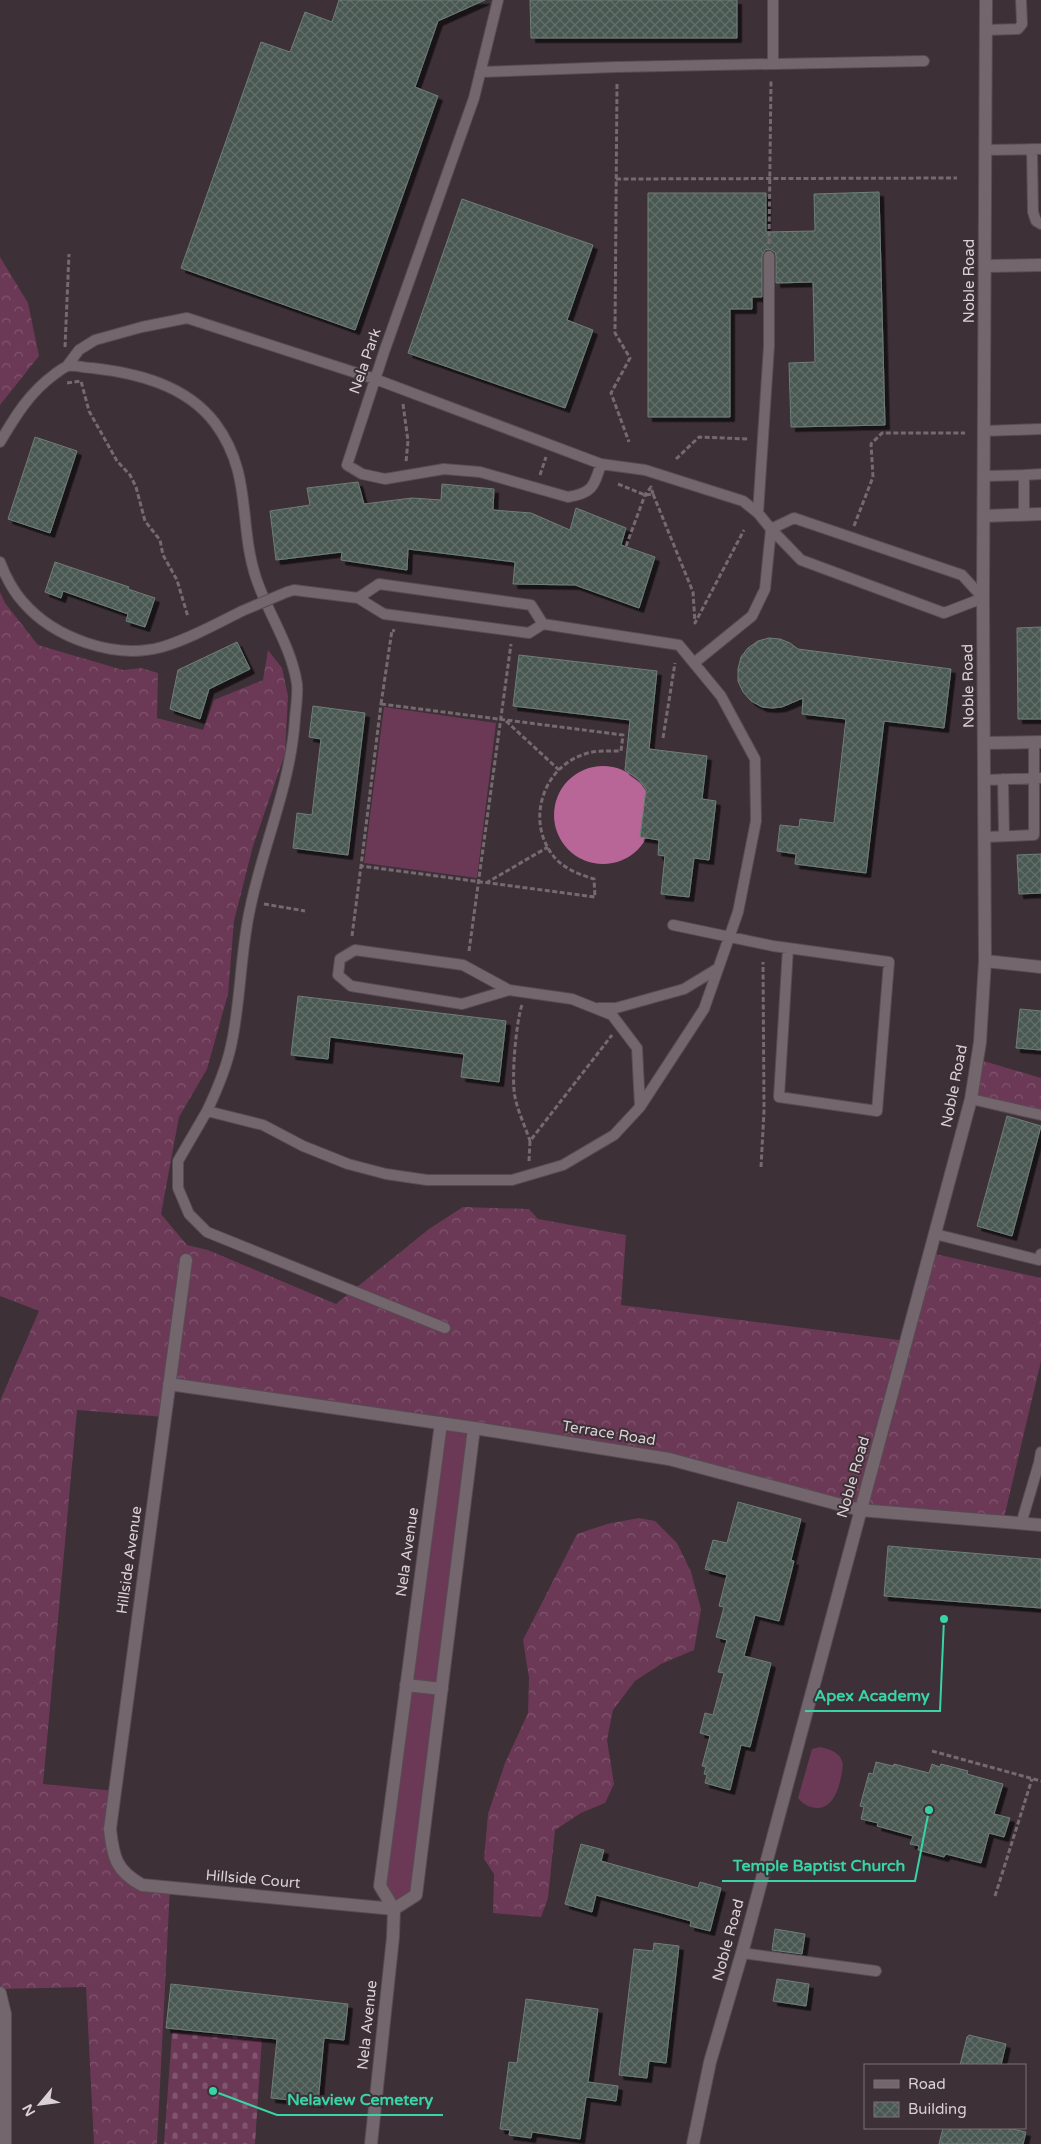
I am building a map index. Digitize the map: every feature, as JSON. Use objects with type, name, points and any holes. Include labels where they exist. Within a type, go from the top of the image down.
[{"type":"street","name":"Noble Road","points":[[693,2144],[710,2062],[742,1954],[971,1098],[980,1042],[985,961],[983,598],[986,0]]},
{"type":"street","points":[[985,266],[1041,265]]},
{"type":"street","points":[[984,516],[1041,514]]},
{"type":"street","points":[[985,743],[1037,742]]},
{"type":"street","points":[[985,961],[1041,967]]},
{"type":"street","name":"Hillside Avenue","points":[[117,1864],[112,1848],[110,1829],[186,1260]]},
{"type":"street","name":"Terrace Road","points":[[169,1384],[441,1423],[669,1459],[860,1510],[1041,1525]]},
{"type":"street","name":"Nela Avenue","points":[[371,2144],[393,1937],[394,1909],[380,1886],[441,1423]]},
{"type":"street","points":[[394,1909],[416,1895],[474,1428]]},
{"type":"street","points":[[406,1685],[442,1689]]},
{"type":"street","name":"Hillside Court","points":[[117,1864],[127,1877],[142,1885],[394,1909]]},
{"type":"street","points":[[0,1993],[5,2014],[5,2144]]},
{"type":"lane","name":"Nela Park","points":[[498,0],[474,98],[375,379],[347,465],[362,474],[385,478],[444,469],[480,472],[568,497],[582,495],[593,488],[601,464]]},
{"type":"lane","points":[[773,0],[773,63]]},
{"type":"lane","points":[[985,30],[1018,29],[1022,24],[1021,0]]},
{"type":"lane","points":[[480,72],[570,68],[924,61]]},
{"type":"lane","points":[[985,150],[1036,149],[1033,212],[1036,220],[1041,224]]},
{"type":"lane","points":[[758,513],[769,346],[769,256]]},
{"type":"lane","points":[[0,442],[22,405],[42,383],[66,366],[79,350],[95,340],[142,327],[186,318],[375,379],[601,464],[645,470],[743,501],[758,513],[771,529],[801,560],[944,613],[983,598],[962,575],[794,518],[771,529]]},
{"type":"lane","points":[[66,366],[119,371],[154,380],[184,395],[201,408],[215,423],[232,452],[242,480],[250,554],[256,577],[286,644],[297,685],[290,764],[258,873],[249,912],[231,1046],[221,1080],[207,1111],[178,1162],[178,1188],[189,1214],[207,1232],[445,1328]]},
{"type":"lane","points":[[984,431],[1041,429]]},
{"type":"lane","points":[[985,476],[1041,474]]},
{"type":"lane","points":[[1024,475],[1024,514]]},
{"type":"lane","points":[[694,663],[752,616],[765,589],[771,529]]},
{"type":"lane","points":[[0,562],[22,602],[46,624],[71,637],[127,652],[161,647],[294,590],[358,598],[384,614],[529,633],[543,624],[679,645],[722,696],[755,759],[756,821],[738,912],[704,1009],[640,1107],[614,1135],[563,1165],[512,1180],[427,1180],[386,1174],[348,1164],[303,1146],[263,1125],[207,1111]]},
{"type":"lane","points":[[358,598],[379,584],[531,605],[543,624]]},
{"type":"lane","points":[[985,837],[1034,835],[1037,742]]},
{"type":"lane","points":[[985,780],[1037,778]]},
{"type":"lane","points":[[1003,780],[1004,836]]},
{"type":"lane","points":[[673,925],[788,948],[889,962],[877,1111],[779,1097],[788,948]]},
{"type":"lane","points":[[509,990],[462,1004],[351,986],[338,975],[340,959],[355,950],[463,965],[509,990],[572,999],[612,1015],[637,1048],[640,1107]]},
{"type":"lane","points":[[594,1008],[616,1008],[675,992],[684,989],[718,969]]},
{"type":"lane","points":[[971,1098],[1041,1115]]},
{"type":"lane","points":[[935,1234],[1040,1260],[1041,1254]]},
{"type":"lane","points":[[1020,1524],[1040,1459]]},
{"type":"lane","points":[[742,1954],[876,1971]]},
{"type":"path","points":[[769,256],[771,79]]},
{"type":"path","points":[[617,84],[615,334],[630,358],[611,393],[629,442]]},
{"type":"path","points":[[616,179],[957,178]]},
{"type":"path","points":[[65,347],[69,254]]},
{"type":"path","points":[[66,383],[81,382],[89,412],[117,461],[130,475],[136,486],[145,521],[160,540],[165,563],[178,580],[188,616]]},
{"type":"path","points":[[403,403],[408,441],[406,463]]},
{"type":"path","points":[[854,526],[873,477],[870,444],[882,433],[965,433]]},
{"type":"path","points":[[676,459],[699,437],[748,438]]},
{"type":"path","points":[[539,478],[549,450]]},
{"type":"path","points":[[618,484],[644,495],[654,494]]},
{"type":"path","points":[[626,546],[644,495],[651,488],[693,592],[695,623],[744,530]]},
{"type":"path","points":[[352,936],[392,630],[402,632]]},
{"type":"path","points":[[469,951],[480,882],[511,642],[501,642]]},
{"type":"path","points":[[663,738],[675,663]]},
{"type":"path","points":[[361,866],[595,897],[594,879],[574,872],[557,860],[544,842],[539,821],[541,800],[549,780],[564,764],[583,754],[621,751],[622,735],[381,704]]},
{"type":"path","points":[[505,720],[559,770]]},
{"type":"path","points":[[486,883],[548,847]]},
{"type":"path","points":[[262,903],[306,911]]},
{"type":"path","points":[[761,1167],[764,1111],[763,962]]},
{"type":"path","points":[[527,993],[518,1022],[515,1046],[514,1096],[530,1141],[529,1163]]},
{"type":"path","points":[[530,1141],[612,1035]]},
{"type":"path","points":[[932,1751],[1032,1780],[1041,1780]]},
{"type":"path","points":[[994,1896],[1032,1780]]},
{"type":"green space","points":[[0,257],[28,303],[39,356],[0,405]]},
{"type":"green space","points":[[0,592],[5,603],[38,645],[123,670],[141,668],[158,673],[157,718],[203,730],[214,700],[263,680],[268,650],[282,668],[288,696],[285,754],[253,846],[234,921],[228,994],[207,1069],[179,1117],[161,1214],[187,1245],[208,1250],[336,1304],[429,1229],[463,1207],[529,1209],[538,1219],[626,1235],[621,1305],[907,1341],[931,1253],[1041,1278],[1041,1361],[1003,1522],[860,1510],[669,1459],[169,1384],[164,1417],[77,1410],[43,1784],[115,1791],[110,1829],[127,1877],[170,1888],[157,2144],[94,2144],[86,1987],[0,1989],[0,1401],[39,1311],[0,1296]]},
{"type":"green space","points":[[384,707],[496,723],[477,878],[364,863]]},
{"type":"green space","points":[[977,1059],[1041,1078],[1041,1115],[971,1099]]},
{"type":"green space","points":[[441,1423],[474,1428],[416,1895],[394,1909],[380,1886]]},
{"type":"green space","points":[[639,1518],[655,1521],[677,1543],[691,1572],[701,1609],[694,1650],[661,1664],[635,1681],[613,1710],[607,1740],[614,1784],[605,1803],[581,1813],[555,1830],[548,1898],[541,1917],[493,1913],[494,1874],[484,1859],[488,1814],[505,1763],[528,1713],[529,1678],[523,1640],[577,1534],[607,1524]]},
{"type":"green space","points":[[820,1747],[835,1752],[843,1764],[841,1779],[835,1795],[826,1806],[819,1808],[802,1803],[798,1798],[812,1749]]},
{"type":"green space","points":[[172,2032],[262,2038],[255,2144],[164,2144]]},
{"type":"shaded area","points":[[603,766],[622,770],[638,780],[648,796],[652,815],[648,834],[638,850],[622,860],[603,864],[584,860],[568,850],[558,834],[554,815],[558,796],[568,780],[584,770]]},
{"type":"building","points":[[339,0],[485,0],[438,21],[415,87],[438,96],[355,330],[181,268],[261,42],[290,52],[305,12],[332,22]]},
{"type":"building","points":[[530,0],[737,0],[737,38],[531,38]]},
{"type":"building","points":[[879,192],[885,425],[791,427],[789,363],[815,362],[813,282],[776,283],[776,256],[775,252],[769,249],[765,250],[762,256],[762,297],[752,297],[752,309],[730,309],[730,417],[648,417],[648,193],[766,193],[766,232],[815,231],[814,194]]},
{"type":"building","points":[[462,199],[593,245],[567,320],[593,330],[565,408],[408,353]]},
{"type":"building","points":[[35,437],[77,451],[50,533],[8,519]]},
{"type":"building","points":[[358,482],[364,504],[412,498],[441,500],[442,484],[494,489],[493,510],[531,513],[570,530],[576,508],[626,528],[621,545],[655,557],[639,608],[575,585],[513,584],[515,562],[408,549],[407,570],[341,560],[342,552],[276,560],[270,511],[310,505],[307,488]]},
{"type":"building","points":[[55,562],[129,587],[128,589],[155,598],[145,627],[126,621],[128,614],[63,591],[61,598],[45,592]]},
{"type":"building","points":[[1041,627],[1041,719],[1018,719],[1017,628]]},
{"type":"building","points":[[769,638],[780,639],[798,649],[951,669],[944,728],[884,721],[866,873],[795,864],[796,854],[777,851],[780,825],[799,827],[800,819],[834,823],[846,719],[802,714],[803,698],[782,707],[772,708],[762,707],[751,701],[743,692],[738,681],[741,657],[748,648],[758,641]]},
{"type":"building","points":[[237,642],[250,669],[209,689],[200,719],[170,709],[178,670]]},
{"type":"building","points":[[519,655],[657,671],[649,749],[707,756],[702,799],[716,801],[709,860],[694,858],[689,897],[661,894],[665,856],[658,855],[659,840],[640,837],[646,789],[638,779],[625,770],[630,720],[513,706]]},
{"type":"building","points":[[313,706],[365,713],[348,855],[293,848],[297,813],[312,815],[321,739],[309,737]]},
{"type":"building","points":[[1041,854],[1041,893],[1019,894],[1017,855]]},
{"type":"building","points":[[298,996],[506,1021],[499,1082],[461,1077],[464,1054],[330,1037],[328,1059],[291,1055]]},
{"type":"building","points":[[1020,1009],[1041,1011],[1041,1050],[1016,1048]]},
{"type":"building","points":[[1007,1116],[1041,1126],[1012,1236],[977,1226]]},
{"type":"building","points":[[738,1502],[801,1519],[791,1560],[794,1561],[779,1621],[755,1615],[744,1656],[771,1663],[750,1747],[741,1745],[730,1790],[705,1783],[707,1775],[704,1774],[706,1767],[702,1766],[710,1736],[700,1733],[705,1713],[713,1715],[724,1673],[718,1672],[727,1640],[716,1637],[724,1607],[719,1606],[727,1575],[705,1569],[713,1540],[727,1543]]},
{"type":"building","points":[[888,1546],[1041,1559],[1041,1608],[884,1596]]},
{"type":"building","points":[[876,1762],[893,1766],[894,1764],[929,1773],[932,1764],[940,1767],[941,1764],[968,1771],[967,1774],[1003,1784],[994,1814],[1010,1818],[1004,1837],[989,1833],[981,1863],[946,1854],[944,1857],[918,1850],[919,1846],[910,1844],[913,1836],[877,1826],[878,1823],[861,1819],[864,1807],[860,1806],[869,1773],[873,1774]]},
{"type":"building","points":[[581,1844],[604,1850],[601,1861],[698,1888],[700,1882],[721,1888],[710,1931],[690,1926],[691,1921],[596,1895],[592,1912],[565,1904]]},
{"type":"building","points":[[775,1929],[805,1934],[802,1954],[772,1950]]},
{"type":"building","points":[[654,1943],[679,1946],[666,2063],[649,2061],[647,2078],[619,2075],[634,1949],[653,1951]]},
{"type":"building","points":[[777,1979],[809,1984],[806,2006],[773,2001]]},
{"type":"building","points":[[171,1984],[348,2004],[344,2040],[324,2038],[318,2103],[271,2098],[277,2039],[166,2028]]},
{"type":"building","points":[[526,1999],[598,2009],[588,2082],[618,2086],[616,2101],[586,2097],[580,2139],[532,2132],[531,2138],[509,2135],[510,2130],[500,2129],[509,2062],[517,2063]]},
{"type":"building","points":[[969,2035],[1006,2044],[1001,2064],[960,2064]]},
{"type":"building","points":[[943,2129],[1012,2129],[1026,2132],[1023,2144],[939,2144]]},
{"type":"place","name":"Apex Academy","points":[[944,1619]]},
{"type":"place","name":"Temple Baptist Church","points":[[929,1810]]},
{"type":"place","name":"Nelaview Cemetery","points":[[213,2091]]}]
